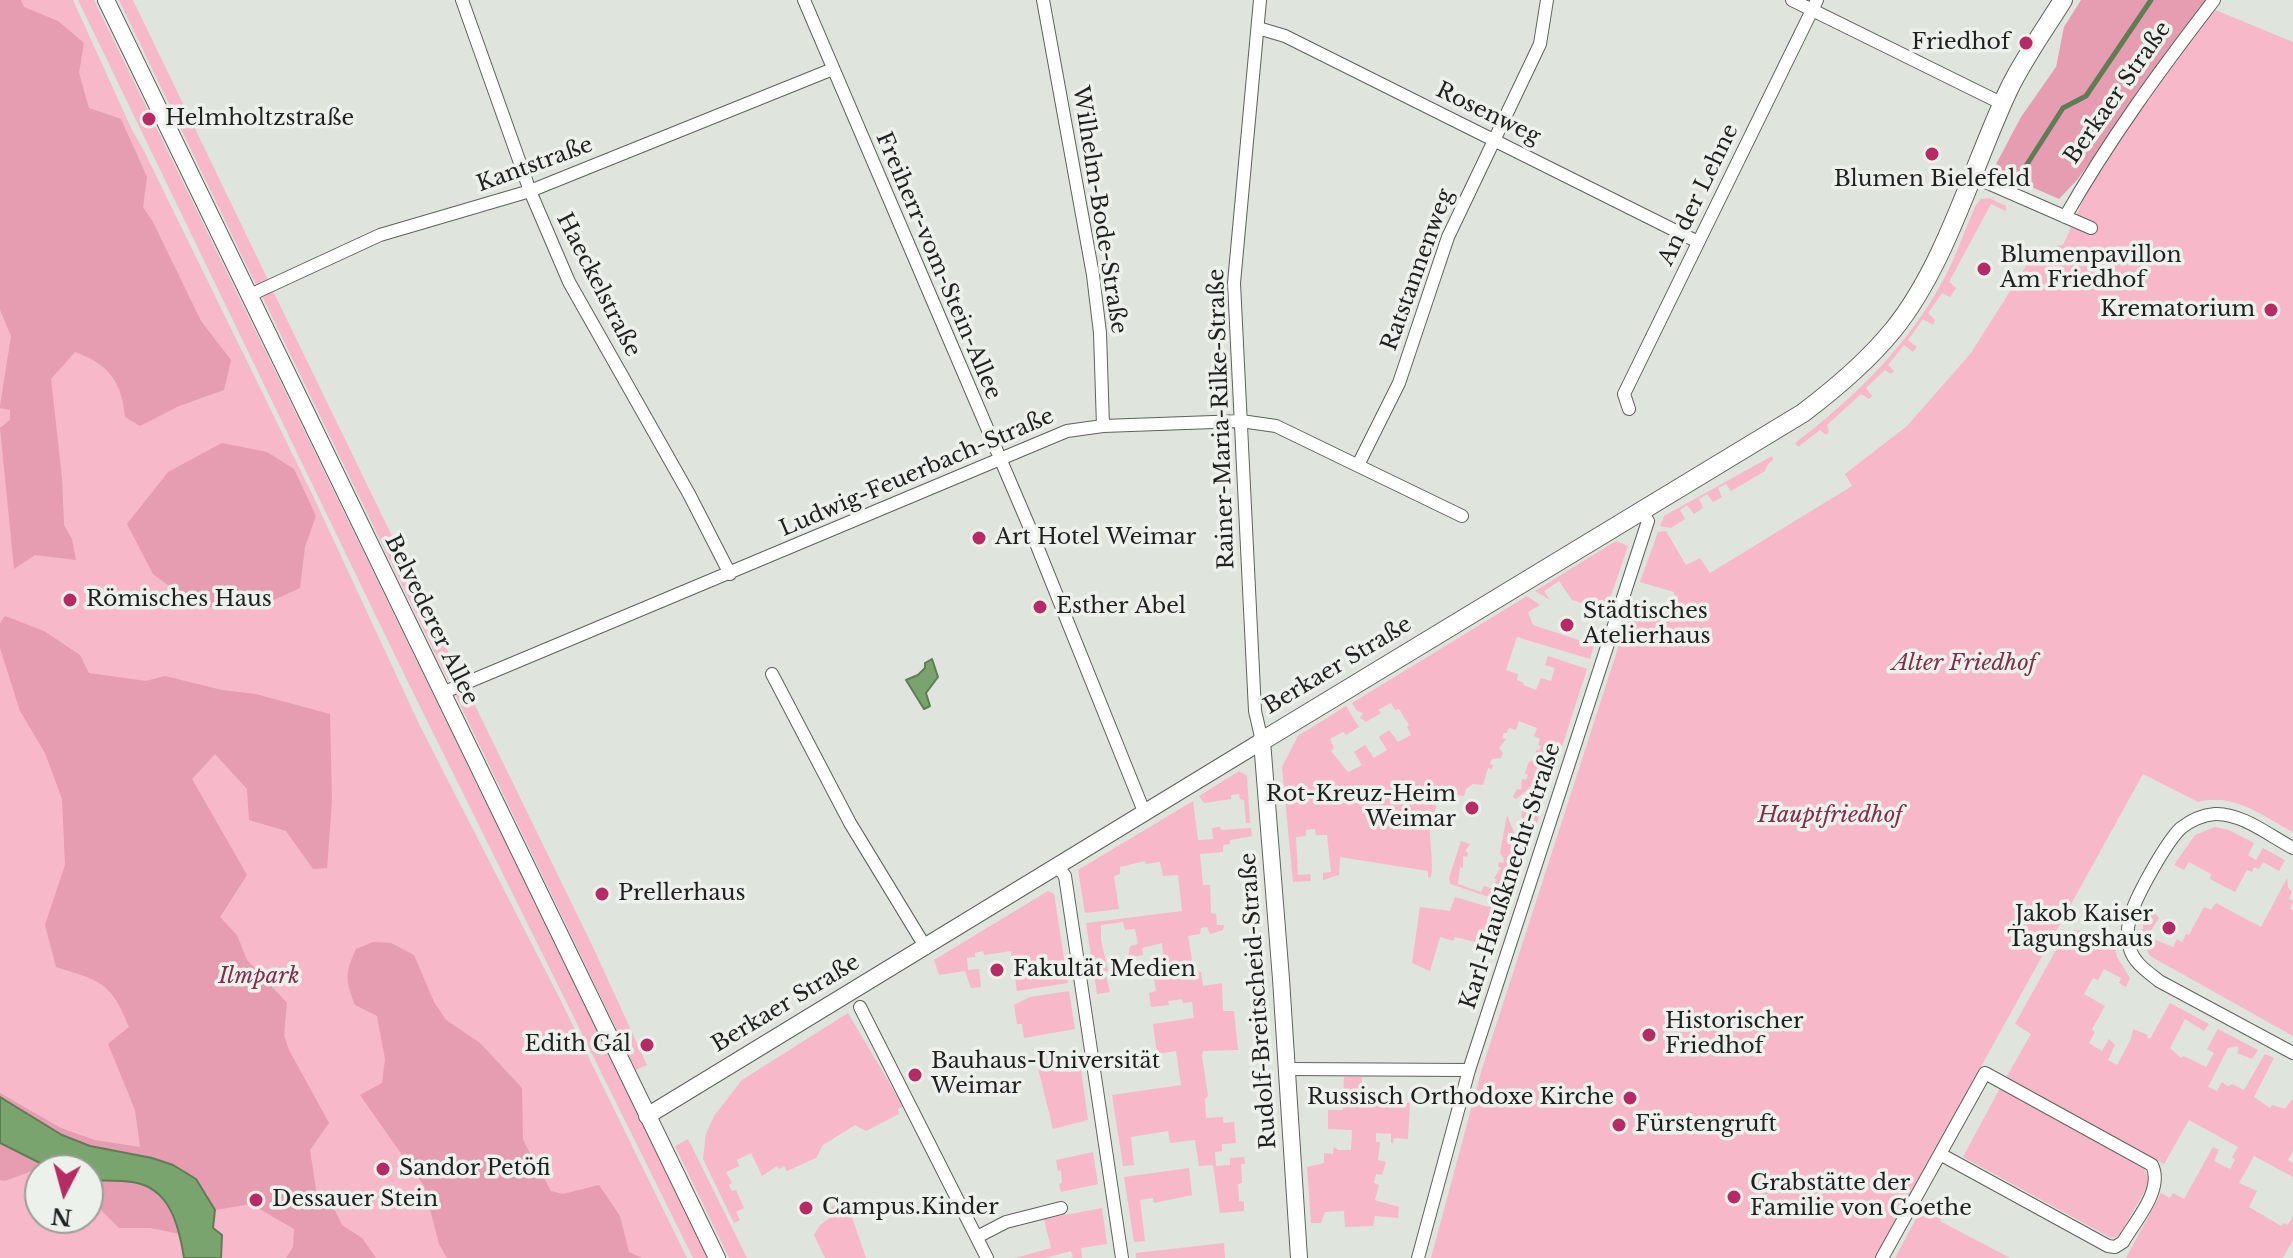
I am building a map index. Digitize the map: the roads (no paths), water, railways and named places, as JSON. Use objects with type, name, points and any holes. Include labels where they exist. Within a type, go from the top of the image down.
[{"type":"main road","name":"Berkaer Straße","points":[[1262,741],[1803,413],[1833,390],[1894,329],[1916,296],[1945,239],[2019,69],[2063,0]]},
{"type":"street","name":"Belvederer Allee","points":[[106,0],[717,1258]]},
{"type":"street","name":"Haeckelstraße","points":[[462,0],[530,191],[569,282],[689,494],[730,574]]},
{"type":"street","name":"Freiherr-vom-Stein-Allee","points":[[804,0],[1029,526],[1145,814]]},
{"type":"street","name":"Wilhelm-Bode-Straße","points":[[1043,0],[1093,275],[1100,333],[1103,426]]},
{"type":"street","name":"Rainer-Maria-Rilke-Straße","points":[[1260,0],[1234,283],[1254,697],[1262,741]]},
{"type":"street","name":"Ratstannenweg","points":[[1358,465],[1399,383],[1448,237],[1540,44],[1547,0]]},
{"type":"street","points":[[1792,0],[1814,5],[2003,104]]},
{"type":"street","name":"Berkaer Straße","points":[[2065,217],[2097,160],[2214,0]]},
{"type":"street","name":"An der Lehne","points":[[1629,409],[1624,394],[1814,5]]},
{"type":"street","name":"Rosenweg","points":[[1258,28],[1285,36],[1698,242]]},
{"type":"street","name":"Kantstraße","points":[[250,295],[380,235],[530,191],[833,69]]},
{"type":"street","points":[[1972,176],[2091,228]]},
{"type":"street","name":"Ludwig-Feuerbach-Straße","points":[[442,693],[1067,431],[1103,426],[1241,421],[1276,426],[1462,516]]},
{"type":"street","name":"Karl-Haußknecht-Straße","points":[[1418,1258],[1469,1070],[1648,521],[1640,510]]},
{"type":"street","points":[[772,674],[844,812],[926,948]]},
{"type":"street","name":"Berkaer Straße","points":[[647,1116],[1262,741]]},
{"type":"street","name":"Rudolf-Breitscheid-Straße","points":[[1262,741],[1299,1258]]},
{"type":"street","points":[[2293,848],[2233,817],[2215,814],[2196,818],[2181,829],[2170,843],[2133,906],[2128,930],[2131,952],[2144,970],[2293,1053]]},
{"type":"street","points":[[1058,867],[1065,876],[1122,1258]]},
{"type":"street","points":[[860,1007],[987,1258]]},
{"type":"street","points":[[1287,1069],[1469,1070]]},
{"type":"street","points":[[1882,1258],[1985,1073],[2152,1165],[2156,1185],[2123,1242],[2115,1247],[2108,1246],[1940,1154]]},
{"type":"street","points":[[977,1237],[1006,1222],[1061,1208]]},
{"type":"waterway","points":[[2022,172],[2063,108],[2086,96],[2151,0]]},
{"type":"place","name":"Friedhof","points":[[2026,43]]},
{"type":"place","name":"Helmholtzstraße","points":[[149,119]]},
{"type":"place","name":"Blumen Bielefeld","points":[[1932,154]]},
{"type":"place","name":"Blumenpavillon Am Friedhof","points":[[1984,269]]},
{"type":"place","name":"Krematorium","points":[[2271,310]]},
{"type":"place","name":"Art Hotel Weimar","points":[[979,538]]},
{"type":"place","name":"Römisches Haus","points":[[70,600]]},
{"type":"place","name":"Esther Abel","points":[[1040,607]]},
{"type":"place","name":"Städtisches Atelierhaus","points":[[1567,625]]},
{"type":"place","name":"Rot-Kreuz-Heim Weimar","points":[[1472,808]]},
{"type":"place","name":"Prellerhaus","points":[[602,894]]},
{"type":"place","name":"Jakob Kaiser Tagungshaus","points":[[2169,928]]},
{"type":"place","name":"Fakultät Medien","points":[[997,970]]},
{"type":"place","name":"Historischer Friedhof","points":[[1649,1035]]},
{"type":"place","name":"Edith Gál","points":[[647,1045]]},
{"type":"place","name":"Bauhaus-Universität Weimar","points":[[915,1075]]},
{"type":"place","name":"Russisch Orthodoxe Kirche","points":[[1630,1098]]},
{"type":"place","name":"Fürstengruft","points":[[1619,1125]]},
{"type":"place","name":"Sandor Petöfi","points":[[383,1169]]},
{"type":"place","name":"Grabstätte der Familie von Goethe","points":[[1734,1197]]},
{"type":"place","name":"Dessauer Stein","points":[[256,1200]]},
{"type":"place","name":"Campus.Kinder","points":[[806,1208]]},
{"type":"park label","name":"Alter Friedhof","points":[[1964,664]]},
{"type":"park label","name":"Hauptfriedhof","points":[[1830,816]]},
{"type":"park label","name":"Ilmpark","points":[[259,977]]}]
